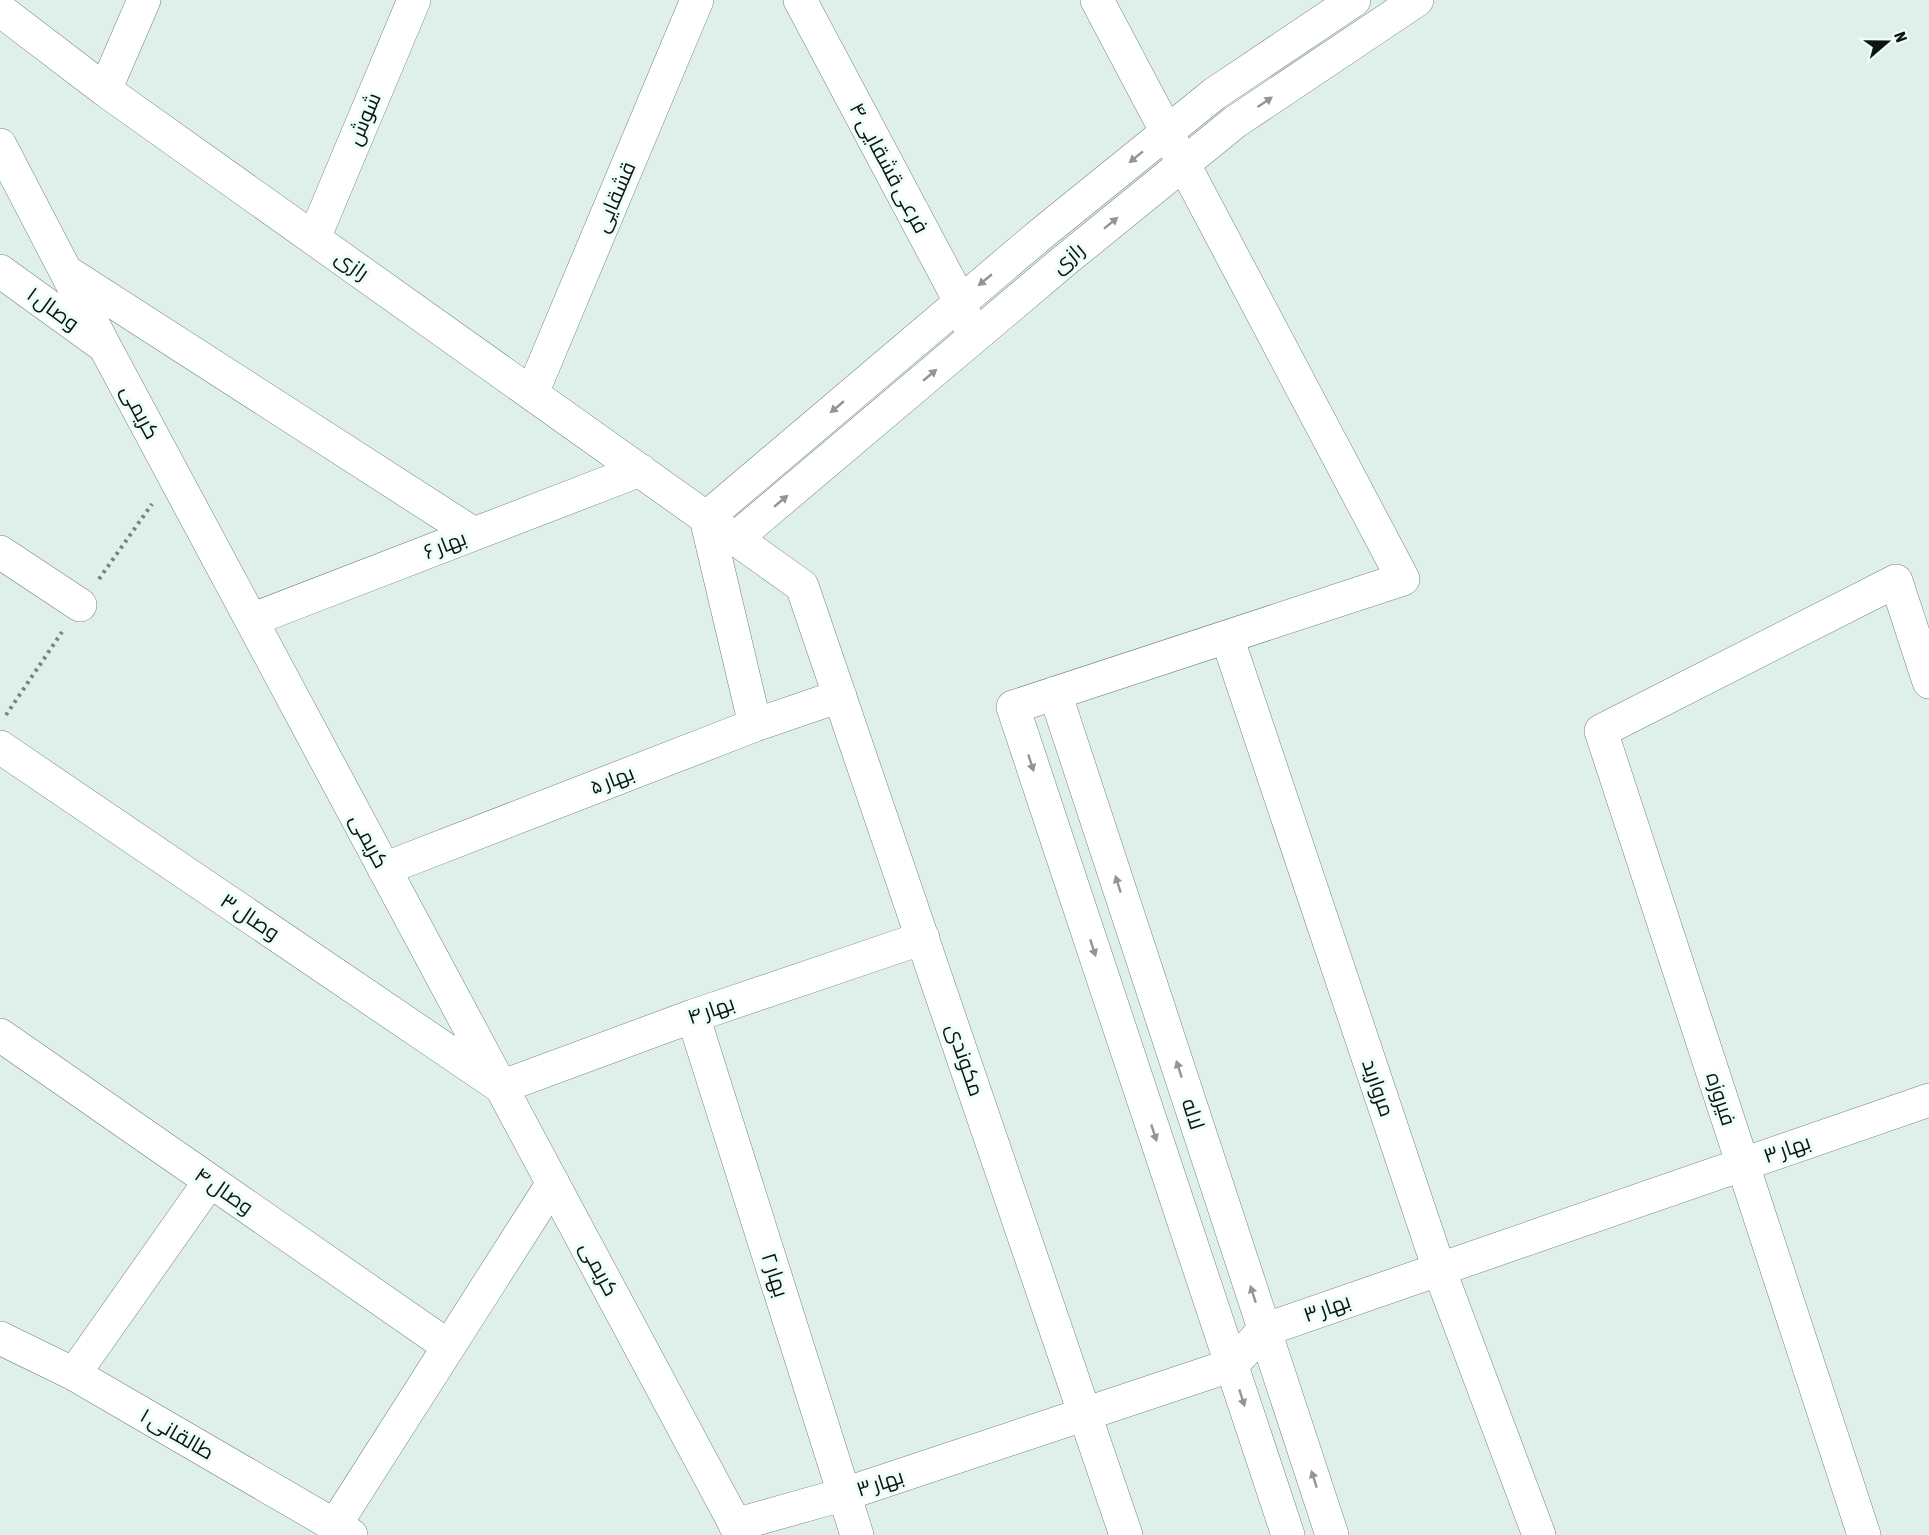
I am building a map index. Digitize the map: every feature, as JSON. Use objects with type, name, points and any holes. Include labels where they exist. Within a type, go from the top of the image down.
[{"type":"street","points":[[105,90],[144,0]]},
{"type":"street","name":"شوش","points":[[314,238],[414,0]]},
{"type":"street","name":"قشقایی","points":[[532,393],[697,0]]},
{"type":"street","name":"فرعی قشقایی ۴","points":[[800,0],[960,302],[973,338]]},
{"type":"street","points":[[1055,693],[1403,579],[1097,0]]},
{"type":"street","name":"رازی","points":[[706,518],[960,302],[1214,94],[1354,0]]},
{"type":"street","name":"رازی","points":[[736,538],[973,338],[1235,122],[1417,0]]},
{"type":"street","name":"رازی","points":[[0,9],[105,90],[802,586]]},
{"type":"street","points":[[1296,39],[1315,69]]},
{"type":"street","name":"کریمی","points":[[0,145],[105,347],[738,1530]]},
{"type":"street","name":"وصال ۱","points":[[0,271],[105,347]]},
{"type":"street","points":[[66,271],[474,534]]},
{"type":"street","name":"بهار ۶","points":[[251,620],[640,470]]},
{"type":"street","points":[[706,518],[755,725]]},
{"type":"street","points":[[0,552],[80,605]]},
{"type":"street","name":"فیروزه","points":[[1864,1535],[1601,731],[1896,581],[1929,682]]},
{"type":"street","name":"مکوندی","points":[[802,586],[1126,1535]]},
{"type":"street","name":"مروارید","points":[[1227,637],[1439,1269],[1539,1535]]},
{"type":"street","name":"لاله","points":[[1288,1535],[1013,707],[1055,693],[1332,1535]]},
{"type":"street","name":"بهار ۵","points":[[384,869],[755,725],[840,696]]},
{"type":"street","name":"وصال ۳","points":[[0,747],[501,1087]]},
{"type":"street","name":"بهار ۴","points":[[501,1087],[693,1016],[923,938]]},
{"type":"street","name":"بهار ۲","points":[[693,1016],[857,1535]]},
{"type":"street","name":"وصال ۴","points":[[0,1035],[448,1346]]},
{"type":"street","name":"بهار ۳","points":[[738,1530],[1232,1365],[1264,1329],[1929,1100]]},
{"type":"street","points":[[74,1374],[210,1181]]},
{"type":"street","points":[[343,1530],[448,1346],[553,1183]]},
{"type":"street","name":"طالقانی ۱","points":[[0,1338],[74,1374],[343,1530]]}]
